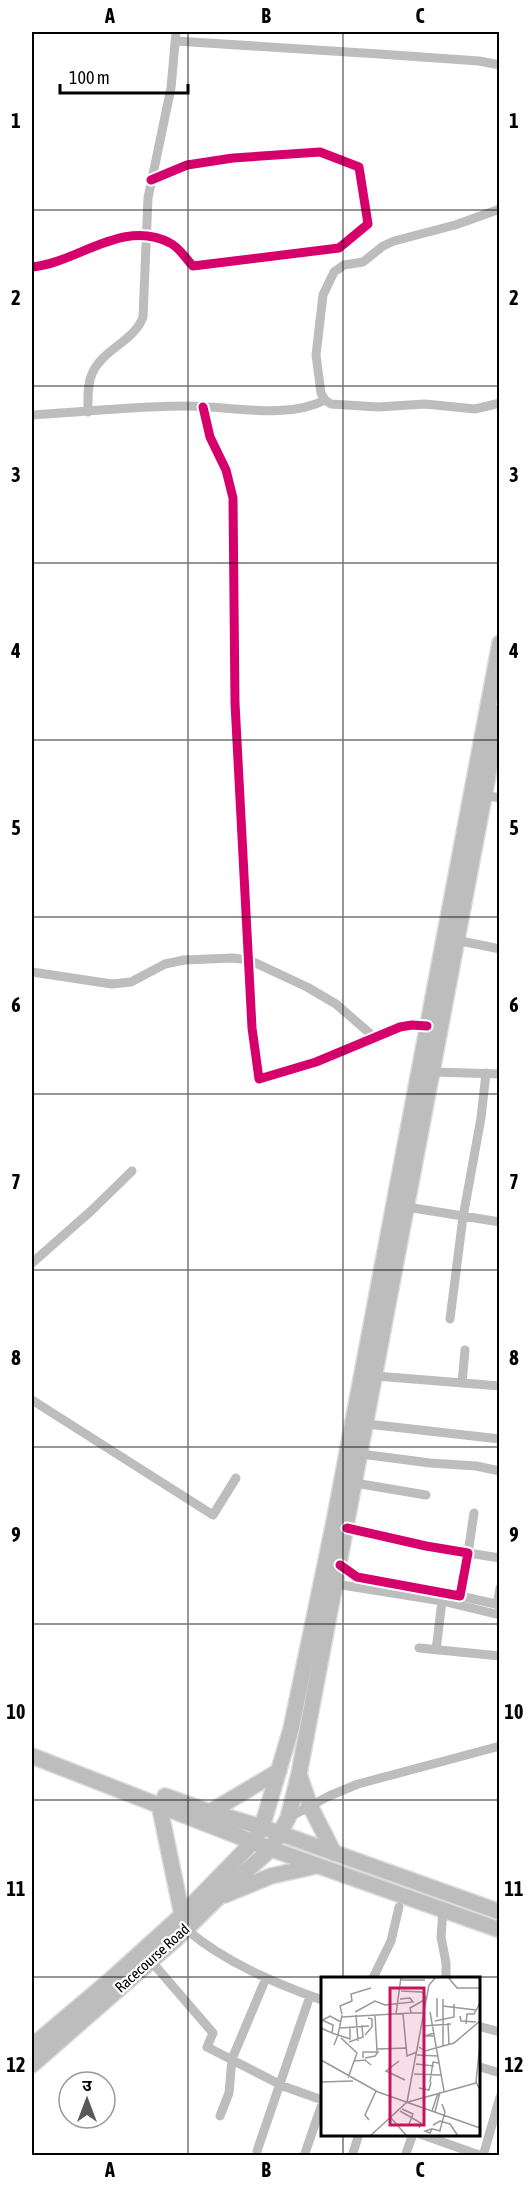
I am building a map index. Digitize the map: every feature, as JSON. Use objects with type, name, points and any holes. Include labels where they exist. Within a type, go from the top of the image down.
[{"type":"main road","name":"Racecourse Road","points":[[32,2065],[151,1961],[253,1842],[262,1827],[291,1729],[334,1522],[500,643]]},
{"type":"main road","name":"Racecourse Road","points":[[32,2046],[184,1922],[219,1897],[271,1849],[288,1818],[299,1774],[367,1424],[456,940],[492,797],[500,712]]},
{"type":"main road","points":[[32,1747],[210,1812],[262,1827],[500,1912]]},
{"type":"main road","points":[[32,1756],[316,1866],[500,1930]]},
{"type":"main road","points":[[210,1812],[279,1771]]},
{"type":"main road","points":[[299,1774],[310,1806],[334,1853]]},
{"type":"main road","points":[[159,1804],[184,1922]]},
{"type":"main road","points":[[219,1897],[271,1876],[316,1866]]},
{"type":"street","points":[[88,412],[90,381],[98,363],[140,326],[151,180],[171,88],[176,36],[500,65]]},
{"type":"street","points":[[32,267],[56,262],[106,242],[145,236],[171,243],[193,266],[339,248],[368,224],[358,166],[321,152],[233,158],[187,165],[151,180]]},
{"type":"street","points":[[500,210],[383,246],[363,262],[344,266],[334,272],[322,295],[315,355],[318,380],[326,400],[331,404],[360,407],[425,404],[469,409],[500,403]]},
{"type":"street","points":[[32,415],[158,407],[288,410],[306,408],[326,400]]},
{"type":"street","points":[[203,407],[210,437],[226,470],[233,498],[235,703],[252,1029],[260,1078],[316,1062],[400,1027],[427,1026]]},
{"type":"street","points":[[456,940],[500,949]]},
{"type":"street","points":[[32,972],[112,984],[131,982],[165,964],[184,960],[233,958],[249,960],[307,987],[336,1004],[374,1037]]},
{"type":"street","points":[[433,1072],[500,1074]]},
{"type":"street","points":[[450,1319],[463,1217],[481,1119],[486,1074]]},
{"type":"street","points":[[32,1263],[132,1171]]},
{"type":"street","points":[[408,1208],[500,1222]]},
{"type":"street","points":[[462,1383],[465,1350]]},
{"type":"street","points":[[376,1376],[500,1386]]},
{"type":"street","points":[[32,1400],[213,1515],[236,1478]]},
{"type":"street","points":[[367,1424],[500,1438]]},
{"type":"street","points":[[361,1454],[476,1466],[500,1471]]},
{"type":"street","points":[[355,1483],[426,1495]]},
{"type":"street","points":[[459,1596],[474,1513]]},
{"type":"street","points":[[347,1528],[426,1546],[500,1558]]},
{"type":"street","points":[[340,1565],[357,1577],[459,1596],[499,1608]]},
{"type":"street","points":[[336,1584],[499,1608]]},
{"type":"street","points":[[499,1608],[500,1588]]},
{"type":"street","points":[[436,1650],[442,1601]]},
{"type":"street","points":[[419,1648],[500,1656]]},
{"type":"street","points":[[288,1818],[358,1784],[500,1746]]},
{"type":"street","points":[[373,1977],[391,1941],[399,1907]]},
{"type":"street","points":[[443,1910],[441,1937],[446,1977]]},
{"type":"street","points":[[184,1922],[204,1945],[266,1978],[321,2000]]},
{"type":"street","points":[[151,1961],[213,2033],[207,2047],[280,2084],[321,2102]]},
{"type":"street","points":[[220,2116],[229,2093],[232,2059],[266,1978]]},
{"type":"street","points":[[257,2151],[310,1995]]},
{"type":"street","points":[[480,2026],[500,2031]]},
{"type":"street","points":[[480,2067],[500,2073]]},
{"type":"street","points":[[431,2136],[453,2151],[482,2156],[500,2097]]},
{"type":"street","points":[[304,2156],[321,2105]]},
{"type":"street","points":[[352,2156],[358,2136]]},
{"type":"street","points":[[405,2156],[412,2136]]},
{"type":"cycle path","points":[[32,267],[49,264],[100,244],[135,236],[152,237],[170,243],[193,266],[339,248],[368,224],[359,167],[320,152],[233,158],[187,165],[151,180]]},
{"type":"cycle path","points":[[203,407],[210,437],[226,470],[233,498],[235,703],[252,1028],[259,1079],[316,1062],[400,1027],[427,1026]]},
{"type":"cycle path","points":[[340,1565],[357,1577],[460,1596],[468,1553],[347,1528]]}]
